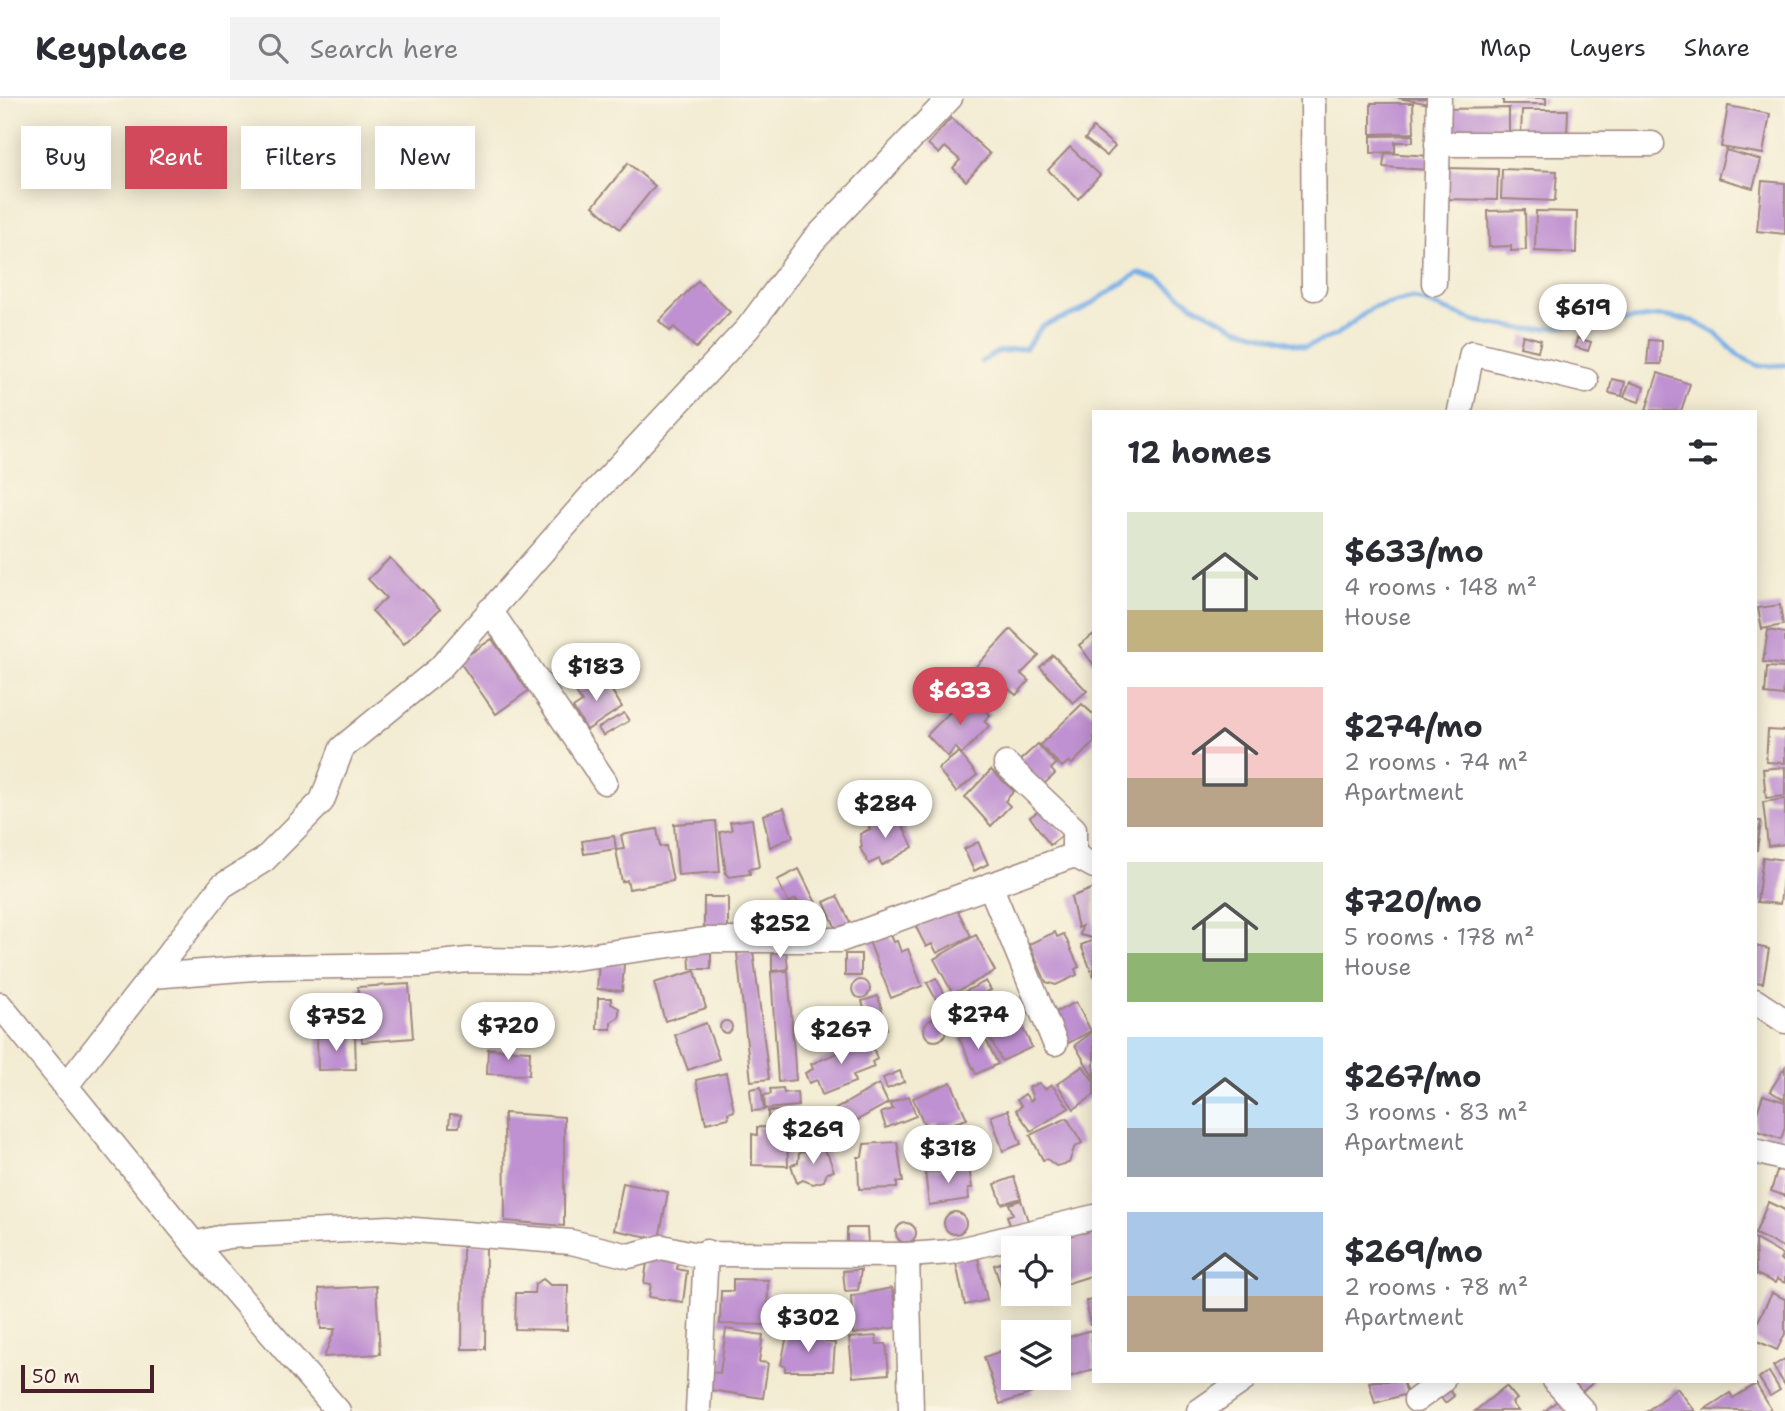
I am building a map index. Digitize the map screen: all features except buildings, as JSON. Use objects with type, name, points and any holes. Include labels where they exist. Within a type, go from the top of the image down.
[{"type":"street","points":[[65,1087],[222,886],[264,860],[322,801],[342,748],[440,668],[592,495],[748,328],[813,241],[950,98]]},
{"type":"street","points":[[1313,98],[1314,288]]},
{"type":"street","points":[[1434,283],[1439,98]]},
{"type":"street","points":[[1437,144],[1653,144]]},
{"type":"street","points":[[1460,410],[1472,353],[1586,381]]},
{"type":"street","points":[[490,610],[605,782]]},
{"type":"street","points":[[152,976],[266,967],[422,965],[468,960],[551,961],[706,940],[840,940],[990,885],[1084,860],[1074,829],[1006,764]]},
{"type":"street","points":[[990,885],[1055,1043]]},
{"type":"street","points":[[1757,1001],[1785,1021]]},
{"type":"street","points":[[0,1005],[194,1244],[338,1411]]},
{"type":"street","points":[[1757,1152],[1785,1159]]},
{"type":"street","points":[[194,1244],[229,1236],[389,1228],[571,1242],[629,1256],[662,1247],[692,1254],[907,1255],[951,1252],[1092,1217]]},
{"type":"street","points":[[698,1410],[706,1252]]},
{"type":"street","points":[[907,1255],[911,1411]]},
{"type":"street","points":[[1199,1411],[1239,1383]]},
{"type":"street","points":[[1416,1400],[1439,1383]]},
{"type":"street","points":[[1557,1383],[1583,1411]]},
{"type":"waterway","points":[[981,362],[997,352],[1026,348],[1042,326],[1079,312],[1138,273],[1160,280],[1193,305],[1237,328],[1305,347],[1336,335],[1373,307],[1413,298],[1476,321],[1530,330],[1661,316],[1693,321],[1715,333],[1739,356],[1759,366],[1785,365]]}]
